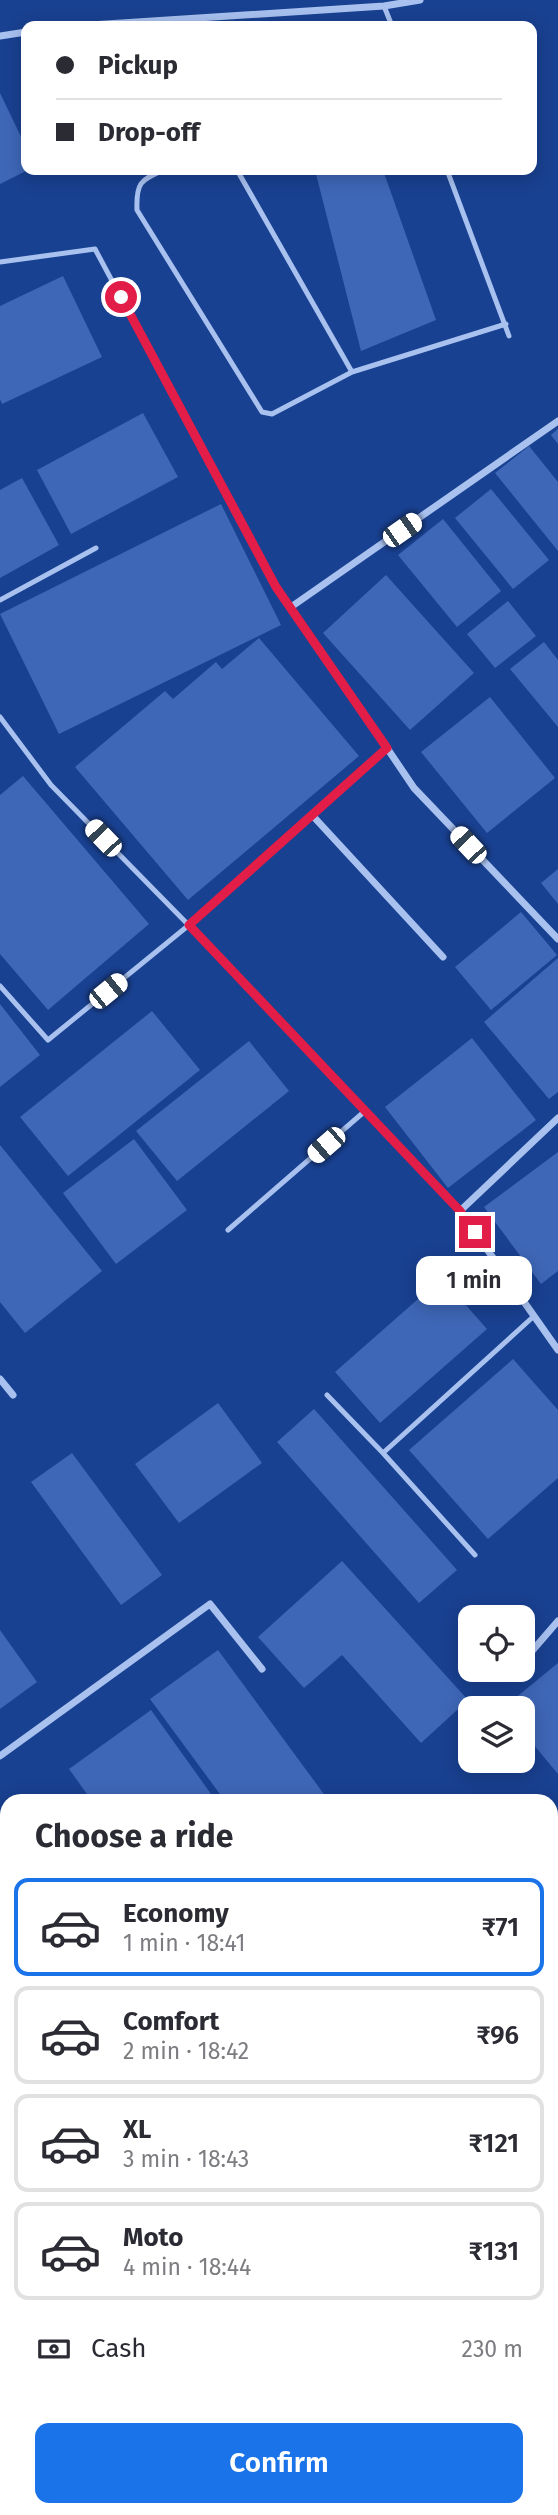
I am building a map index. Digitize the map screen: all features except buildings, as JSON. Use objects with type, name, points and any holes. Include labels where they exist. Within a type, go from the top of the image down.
[{"type":"street","points":[[215,21],[384,6],[420,0]]},
{"type":"street","points":[[0,36],[21,34]]},
{"type":"street","points":[[290,607],[558,421]]},
{"type":"street","points":[[387,748],[414,788],[558,939]]},
{"type":"street","points":[[312,815],[443,957]]},
{"type":"street","points":[[215,952],[460,1211],[558,1350]]},
{"type":"street","points":[[460,1211],[558,1118]]},
{"type":"street","points":[[0,1379],[13,1395]]},
{"type":"street","points":[[0,1756],[210,1604],[262,1669]]},
{"type":"street","points":[[535,1648],[558,1621]]},
{"type":"lane","points":[[384,6],[390,21]]},
{"type":"lane","points":[[152,175],[144,178],[136,192],[137,210],[262,412],[272,414],[352,372],[506,324]]},
{"type":"lane","points":[[240,175],[352,372]]},
{"type":"lane","points":[[449,175],[509,336]]},
{"type":"lane","points":[[0,262],[95,248],[276,587],[387,748],[189,925],[48,1040],[0,986]]},
{"type":"lane","points":[[0,600],[96,548]]},
{"type":"lane","points":[[0,718],[51,785],[215,952]]},
{"type":"lane","points":[[228,1230],[365,1111]]},
{"type":"lane","points":[[383,1453],[534,1316]]},
{"type":"lane","points":[[327,1395],[475,1555]]},
{"type":"route","points":[[121,297],[276,587],[387,748],[189,925],[460,1211],[475,1232]]}]
